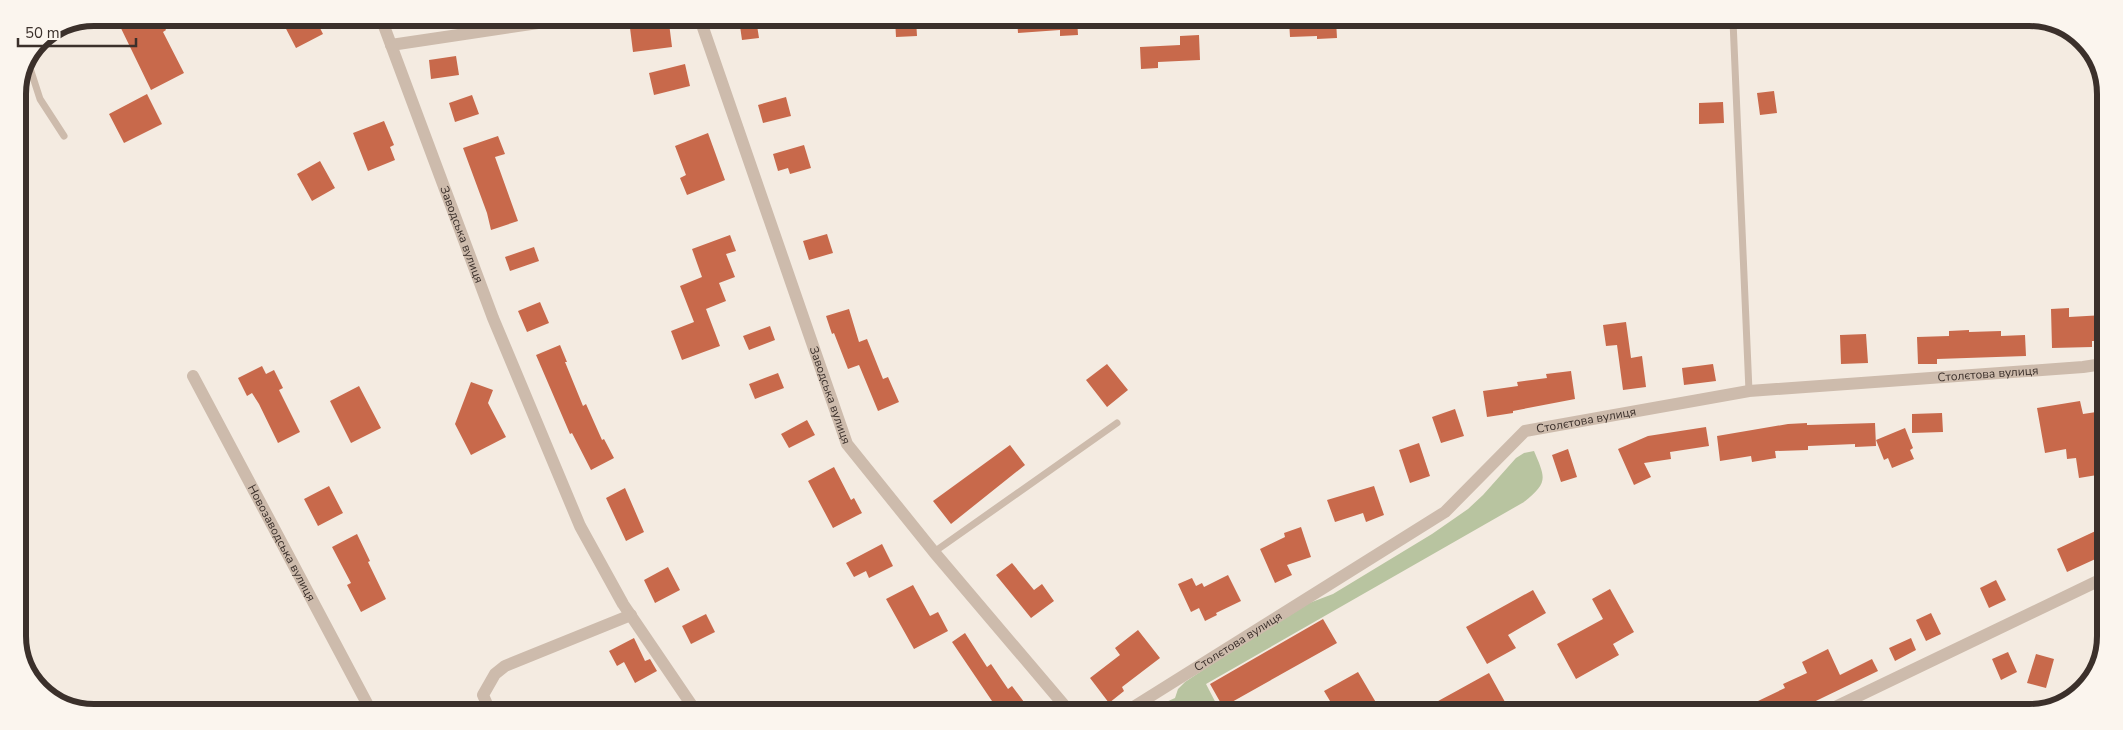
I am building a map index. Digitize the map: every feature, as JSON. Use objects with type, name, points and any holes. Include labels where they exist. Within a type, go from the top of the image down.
[{"type":"street","name":"Заводська вулиця","points":[[384,26],[493,318],[580,526],[631,616],[691,704]]},
{"type":"street","points":[[391,45],[518,26]]},
{"type":"street","name":"Заводська вулиця","points":[[702,26],[847,444],[934,552],[1064,704]]},
{"type":"street","name":"Столєтова вулиця","points":[[1138,704],[1445,512],[1525,431],[1749,391],[2097,365]]},
{"type":"street","name":"Новозаводська вулиця","points":[[193,376],[367,704]]},
{"type":"street","points":[[1841,704],[2097,581]]},
{"type":"street","points":[[487,704],[483,695],[495,674],[505,666],[631,616]]},
{"type":"lane","points":[[1734,26],[1749,391]]},
{"type":"lane","points":[[31,70],[40,99],[64,136]]},
{"type":"lane","points":[[934,552],[1117,423]]},
{"type":"green space","points":[[1534,451],[1541,468],[1542,479],[1537,490],[1524,502],[1206,684],[1216,704],[1162,704],[1175,698],[1178,689],[1185,682],[1278,620],[1304,605],[1333,594],[1432,534],[1468,509],[1516,458],[1524,453]]},
{"type":"building","points":[[120,26],[164,26],[166,30],[163,32],[184,73],[151,90]]},
{"type":"building","points":[[285,26],[319,26],[323,34],[296,48]]},
{"type":"building","points":[[669,26],[672,47],[633,52],[630,28]]},
{"type":"building","points":[[740,26],[757,26],[759,38],[742,40]]},
{"type":"building","points":[[895,26],[916,26],[917,36],[896,37]]},
{"type":"building","points":[[1018,26],[1077,26],[1078,35],[1060,36],[1060,30],[1018,33]]},
{"type":"building","points":[[1289,26],[1336,26],[1337,38],[1317,39],[1317,36],[1290,37]]},
{"type":"building","points":[[1199,35],[1200,60],[1158,62],[1158,68],[1141,69],[1140,47],[1180,45],[1180,36]]},
{"type":"building","points":[[456,56],[459,75],[431,79],[429,60]]},
{"type":"building","points":[[685,64],[690,86],[654,95],[649,73]]},
{"type":"building","points":[[1774,91],[1777,113],[1760,115],[1757,93]]},
{"type":"building","points":[[147,94],[162,124],[124,143],[109,114]]},
{"type":"building","points":[[472,95],[479,114],[455,122],[449,103]]},
{"type":"building","points":[[786,97],[791,116],[763,123],[758,105]]},
{"type":"building","points":[[1723,102],[1724,123],[1699,124],[1699,103]]},
{"type":"building","points":[[384,121],[394,145],[390,147],[395,160],[368,171],[353,133]]},
{"type":"building","points":[[708,133],[725,180],[687,195],[680,178],[686,175],[675,146]]},
{"type":"building","points":[[498,136],[505,154],[495,157],[518,221],[491,230],[487,213],[463,148]]},
{"type":"building","points":[[804,145],[811,168],[790,174],[788,168],[778,171],[773,154]]},
{"type":"building","points":[[320,161],[335,188],[312,201],[297,174]]},
{"type":"building","points":[[827,234],[833,253],[809,260],[803,241]]},
{"type":"building","points":[[730,235],[736,251],[726,254],[735,277],[719,283],[726,301],[706,309],[720,346],[682,360],[671,331],[694,322],[680,286],[702,277],[692,249]]},
{"type":"building","points":[[534,247],[539,261],[510,271],[505,257]]},
{"type":"building","points":[[540,302],[549,323],[527,332],[518,311]]},
{"type":"building","points":[[2069,308],[2069,317],[2097,315],[2097,341],[2092,341],[2092,347],[2052,348],[2051,309]]},
{"type":"building","points":[[849,309],[859,342],[867,339],[883,379],[888,377],[899,402],[878,411],[859,365],[848,369],[826,316]]},
{"type":"building","points":[[1626,322],[1631,358],[1642,356],[1646,387],[1623,390],[1617,345],[1606,346],[1603,325]]},
{"type":"building","points":[[770,326],[775,340],[749,350],[743,336]]},
{"type":"building","points":[[1969,330],[1969,332],[2001,331],[2001,336],[2025,335],[2026,356],[1937,359],[1937,364],[1918,364],[1917,337],[1949,336],[1949,331]]},
{"type":"building","points":[[1866,334],[1868,363],[1841,364],[1840,335]]},
{"type":"building","points":[[560,345],[583,406],[586,404],[602,440],[604,439],[614,458],[591,470],[572,433],[570,434],[536,355]]},
{"type":"building","points":[[1107,364],[1128,390],[1107,407],[1086,380]]},
{"type":"building","points":[[1713,364],[1716,381],[1684,385],[1682,368]]},
{"type":"building","points":[[262,366],[266,374],[274,370],[283,388],[279,390],[300,432],[278,443],[259,404],[252,393],[247,396],[238,378]]},
{"type":"building","points":[[1571,371],[1575,399],[1487,417],[1483,391],[1518,386],[1517,382],[1547,378],[1546,374]]},
{"type":"building","points":[[778,373],[784,388],[755,399],[749,384]]},
{"type":"building","points":[[471,382],[493,390],[488,403],[506,437],[471,455],[455,424]]},
{"type":"building","points":[[359,386],[381,428],[351,443],[330,401]]},
{"type":"building","points":[[2080,401],[2083,414],[2097,412],[2097,475],[2079,478],[2076,458],[2067,459],[2066,449],[2045,453],[2037,408]]},
{"type":"building","points":[[1455,409],[1464,436],[1441,443],[1432,417]]},
{"type":"building","points":[[1942,413],[1943,432],[1912,433],[1912,414]]},
{"type":"building","points":[[807,420],[815,435],[789,448],[781,434]]},
{"type":"building","points":[[1807,423],[1807,425],[1875,423],[1876,446],[1855,447],[1855,444],[1808,446],[1808,450],[1775,451],[1776,458],[1752,462],[1751,456],[1720,461],[1717,436],[1788,424]]},
{"type":"building","points":[[1706,427],[1709,446],[1670,452],[1671,459],[1644,463],[1651,477],[1634,485],[1618,449],[1648,436]]},
{"type":"building","points":[[1905,428],[1913,448],[1910,450],[1914,459],[1892,468],[1888,458],[1884,460],[1876,440]]},
{"type":"building","points":[[1419,443],[1430,476],[1410,483],[1399,450]]},
{"type":"building","points":[[1010,445],[1025,465],[951,524],[933,501]]},
{"type":"building","points":[[1568,449],[1577,477],[1561,482],[1552,455]]},
{"type":"building","points":[[834,467],[851,500],[854,498],[862,513],[833,528],[808,481]]},
{"type":"building","points":[[329,486],[343,513],[318,526],[304,499]]},
{"type":"building","points":[[1374,486],[1384,515],[1366,522],[1363,513],[1335,522],[1327,500]]},
{"type":"building","points":[[625,488],[644,532],[626,541],[606,498]]},
{"type":"building","points":[[1301,527],[1311,557],[1287,565],[1292,575],[1275,583],[1260,549],[1285,537],[1284,533]]},
{"type":"building","points":[[2097,530],[2097,558],[2067,572],[2057,549]]},
{"type":"building","points":[[357,534],[386,599],[361,612],[347,585],[351,583],[332,547]]},
{"type":"building","points":[[882,544],[893,566],[869,578],[866,571],[854,577],[846,563]]},
{"type":"building","points":[[1012,563],[1034,590],[1042,584],[1054,601],[1031,618],[996,575]]},
{"type":"building","points":[[668,567],[680,590],[655,603],[644,580]]},
{"type":"building","points":[[1228,575],[1241,601],[1216,613],[1217,615],[1205,621],[1199,608],[1191,612],[1178,584],[1192,578],[1196,586],[1202,583],[1204,587]]},
{"type":"building","points":[[1996,580],[2006,600],[1989,608],[1980,588]]},
{"type":"building","points":[[913,585],[930,616],[938,612],[948,631],[914,649],[886,599]]},
{"type":"building","points":[[1610,589],[1634,632],[1613,644],[1619,655],[1576,679],[1557,644],[1603,619],[1592,599]]},
{"type":"building","points":[[1533,590],[1546,613],[1508,635],[1516,648],[1487,664],[1466,627]]},
{"type":"building","points":[[1931,613],[1941,634],[1926,641],[1916,620]]},
{"type":"building","points":[[706,614],[715,632],[691,644],[682,626]]},
{"type":"building","points":[[1323,619],[1337,643],[1228,704],[1221,704],[1210,684]]},
{"type":"building","points":[[1138,630],[1160,658],[1122,687],[1124,691],[1109,703],[1090,678],[1120,655],[1115,648]]},
{"type":"building","points":[[965,633],[987,667],[991,664],[1008,689],[1012,686],[1024,702],[1021,704],[988,704],[992,701],[952,642]]},
{"type":"building","points":[[634,638],[645,661],[650,659],[657,671],[635,683],[624,662],[617,666],[609,651]]},
{"type":"building","points":[[1911,638],[1916,650],[1895,661],[1889,648]]},
{"type":"building","points":[[1828,649],[1840,675],[1872,659],[1878,671],[1810,704],[1752,704],[1785,688],[1783,684],[1807,673],[1802,662]]},
{"type":"building","points":[[2008,652],[2017,672],[2001,680],[1992,659]]},
{"type":"building","points":[[2036,654],[2054,659],[2046,688],[2027,683]]},
{"type":"building","points":[[1358,672],[1377,704],[1332,704],[1324,691]]},
{"type":"building","points":[[1489,673],[1506,704],[1433,704]]}]
